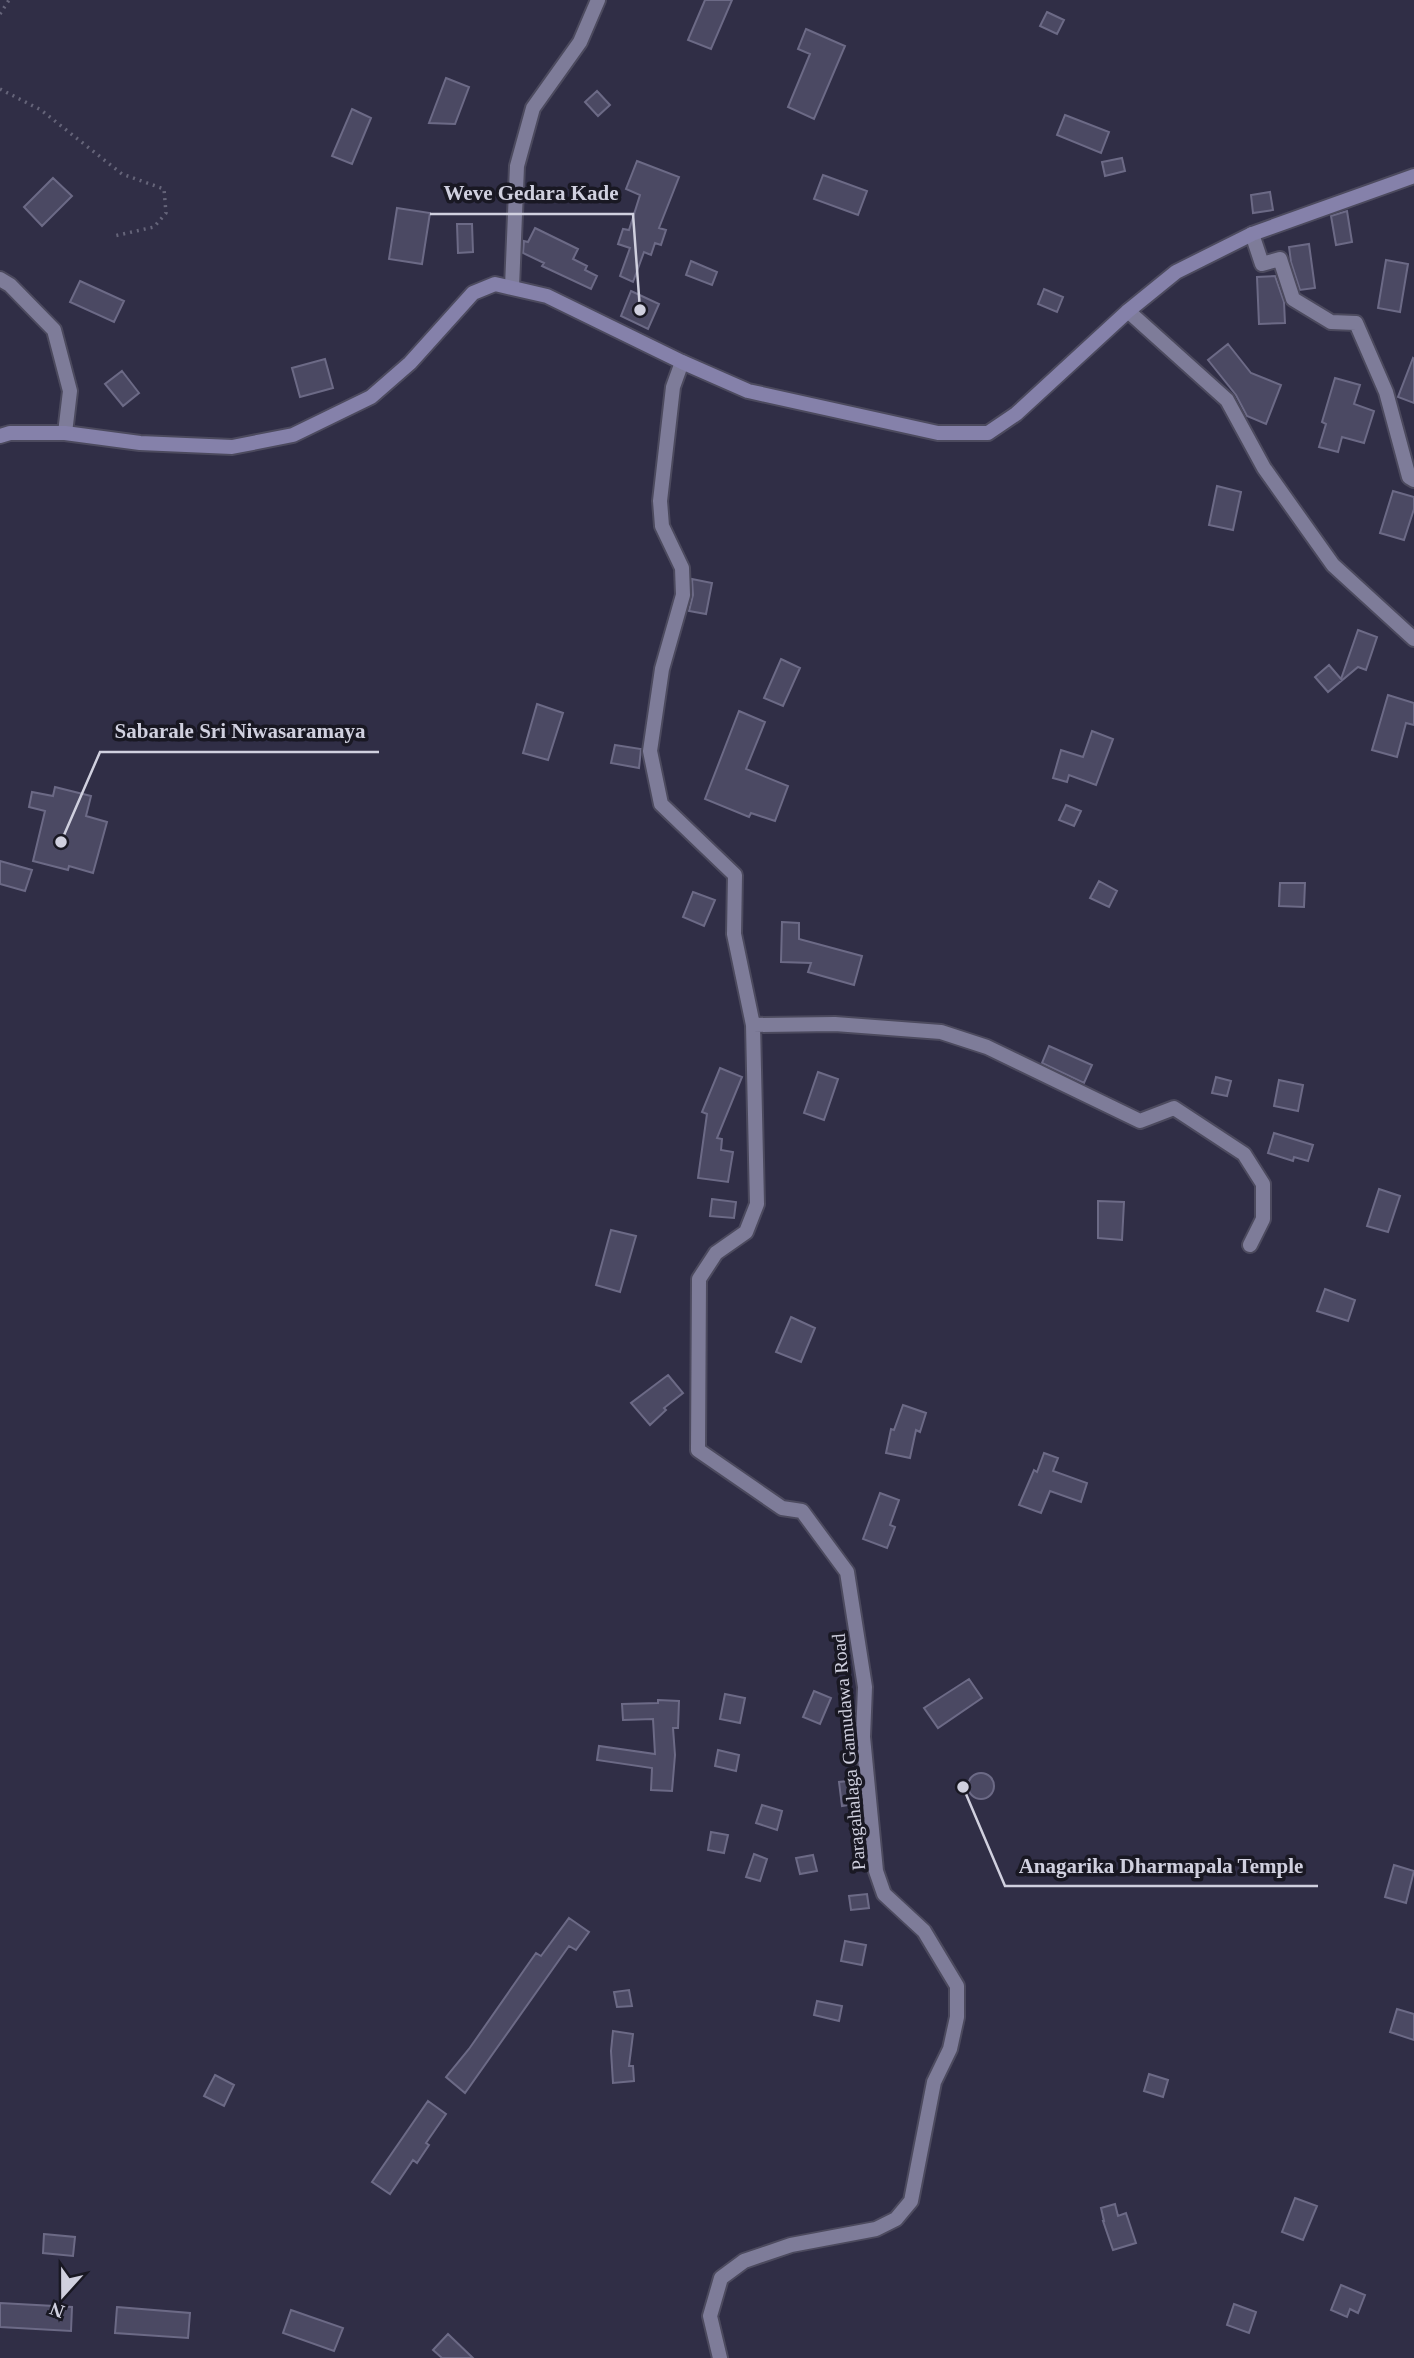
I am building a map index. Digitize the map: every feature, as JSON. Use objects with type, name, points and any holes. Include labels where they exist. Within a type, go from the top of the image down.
[{"type":"main road","points":[[0,436],[10,433],[65,433],[140,443],[233,447],[293,435],[371,397],[410,363],[473,293],[495,284],[547,296],[748,391],[938,433],[988,432],[1016,414],[1128,311],[1176,272],[1252,234],[1414,176]]},
{"type":"street","points":[[512,287],[517,166],[533,108],[580,42],[597,0]]},
{"type":"street","points":[[1252,234],[1262,264],[1280,260],[1293,299],[1331,322],[1356,323],[1386,392],[1409,477],[1414,480]]},
{"type":"street","points":[[0,279],[10,285],[54,330],[70,391],[65,433]]},
{"type":"street","points":[[1128,311],[1227,400],[1264,468],[1333,565],[1414,639]]},
{"type":"street","name":"Paragahalaga Gamudawa Road","points":[[682,362],[673,387],[660,501],[663,526],[682,568],[683,595],[662,669],[650,751],[661,804],[735,876],[734,934],[753,1025],[757,1204],[746,1232],[716,1253],[699,1279],[698,1450],[782,1508],[802,1511],[847,1572],[865,1687],[863,1737],[876,1871],[884,1894],[924,1931],[957,1986],[957,2017],[950,2049],[934,2082],[911,2201],[896,2218],[876,2229],[791,2245],[744,2261],[721,2278],[710,2316],[720,2358]]},
{"type":"street","points":[[753,1025],[835,1024],[941,1032],[986,1047],[1140,1121],[1174,1108],[1244,1154],[1263,1184],[1263,1219],[1250,1245]]},
{"type":"path","points":[[0,14],[9,0]]},
{"type":"path","points":[[0,89],[41,110],[122,174],[164,189],[166,213],[154,227],[114,236]]},
{"type":"building","points":[[705,0],[732,0],[711,49],[688,40]]},
{"type":"building","points":[[1047,12],[1064,20],[1057,34],[1040,26]]},
{"type":"building","points":[[806,29],[845,46],[814,119],[788,107],[810,54],[798,49]]},
{"type":"building","points":[[446,78],[469,87],[455,124],[429,123]]},
{"type":"building","points":[[597,91],[610,105],[598,116],[585,102]]},
{"type":"building","points":[[352,109],[371,118],[352,164],[332,156]]},
{"type":"building","points":[[1065,115],[1109,132],[1101,153],[1057,135]]},
{"type":"building","points":[[1122,158],[1125,171],[1105,176],[1102,162]]},
{"type":"building","points":[[637,161],[679,177],[659,228],[666,230],[661,245],[655,243],[651,255],[644,252],[633,282],[620,276],[630,248],[618,244],[623,229],[629,230],[640,195],[626,189]]},
{"type":"building","points":[[823,175],[867,191],[858,215],[814,199]]},
{"type":"building","points":[[53,178],[72,196],[42,226],[24,207]]},
{"type":"building","points":[[1270,192],[1273,210],[1253,213],[1251,195]]},
{"type":"building","points":[[397,208],[430,213],[422,264],[389,259]]},
{"type":"building","points":[[1347,211],[1352,242],[1336,245],[1331,216]]},
{"type":"building","points":[[457,224],[472,224],[473,252],[458,253]]},
{"type":"building","points":[[535,228],[578,249],[573,259],[587,266],[585,270],[597,276],[591,289],[542,266],[544,263],[523,253],[524,241],[528,242]]},
{"type":"building","points":[[1309,244],[1315,288],[1300,290],[1289,247]]},
{"type":"building","points":[[1386,260],[1408,264],[1400,312],[1378,308]]},
{"type":"building","points":[[691,261],[717,272],[712,285],[686,275]]},
{"type":"building","points":[[1275,276],[1284,302],[1285,323],[1259,324],[1257,277]]},
{"type":"building","points":[[80,281],[124,301],[114,322],[70,302]]},
{"type":"building","points":[[1044,289],[1063,297],[1057,312],[1038,304]]},
{"type":"building","points":[[631,291],[659,304],[648,329],[621,316]]},
{"type":"building","points":[[1228,344],[1251,373],[1281,385],[1266,424],[1247,416],[1236,395],[1208,360]]},
{"type":"building","points":[[325,359],[333,388],[300,397],[292,368]]},
{"type":"building","points":[[1414,359],[1414,403],[1398,397]]},
{"type":"building","points":[[122,371],[139,393],[123,406],[105,384]]},
{"type":"building","points":[[1335,378],[1360,385],[1354,404],[1374,411],[1364,443],[1342,437],[1338,452],[1319,447],[1326,424],[1322,422]]},
{"type":"building","points":[[1217,486],[1241,492],[1233,530],[1209,525]]},
{"type":"building","points":[[1393,491],[1414,497],[1414,509],[1404,540],[1380,533]]},
{"type":"building","points":[[692,579],[712,583],[706,614],[689,611],[693,595]]},
{"type":"building","points":[[1358,630],[1377,637],[1366,670],[1358,667],[1328,692],[1315,677],[1329,665],[1341,679]]},
{"type":"building","points":[[781,659],[800,668],[783,706],[764,698]]},
{"type":"building","points":[[1388,695],[1414,703],[1414,725],[1406,723],[1397,757],[1372,750]]},
{"type":"building","points":[[537,704],[563,713],[548,760],[523,753]]},
{"type":"building","points":[[739,711],[765,722],[746,769],[788,786],[775,821],[751,813],[749,817],[705,799]]},
{"type":"building","points":[[1092,731],[1113,739],[1096,785],[1069,775],[1067,782],[1053,778],[1061,750],[1083,757]]},
{"type":"building","points":[[615,745],[641,749],[639,768],[611,763]]},
{"type":"building","points":[[55,787],[91,796],[86,816],[107,822],[93,873],[69,866],[68,870],[33,861],[45,811],[29,807],[32,792],[53,796]]},
{"type":"building","points":[[1066,805],[1081,811],[1074,826],[1059,820]]},
{"type":"building","points":[[0,861],[32,870],[25,891],[0,884]]},
{"type":"building","points":[[1099,881],[1117,891],[1109,907],[1090,898]]},
{"type":"building","points":[[1280,883],[1305,883],[1304,907],[1279,906]]},
{"type":"building","points":[[693,892],[715,900],[704,926],[683,917]]},
{"type":"building","points":[[782,922],[799,923],[799,939],[862,956],[854,985],[808,972],[811,963],[781,962]]},
{"type":"building","points":[[1049,1046],[1092,1065],[1084,1083],[1042,1063]]},
{"type":"building","points":[[720,1068],[742,1077],[717,1138],[722,1139],[721,1150],[733,1152],[728,1182],[698,1178],[707,1114],[702,1112]]},
{"type":"building","points":[[818,1072],[838,1079],[824,1120],[804,1113]]},
{"type":"building","points":[[1216,1077],[1231,1081],[1227,1096],[1212,1093]]},
{"type":"building","points":[[1279,1080],[1303,1085],[1298,1111],[1274,1106]]},
{"type":"building","points":[[1274,1133],[1313,1145],[1308,1161],[1294,1157],[1293,1161],[1268,1153]]},
{"type":"building","points":[[1379,1189],[1400,1196],[1388,1232],[1367,1226]]},
{"type":"building","points":[[712,1199],[736,1202],[734,1218],[710,1216]]},
{"type":"building","points":[[1098,1201],[1124,1202],[1122,1240],[1098,1238]]},
{"type":"building","points":[[611,1230],[636,1236],[620,1292],[596,1285]]},
{"type":"building","points":[[1325,1289],[1355,1300],[1348,1321],[1317,1311]]},
{"type":"building","points":[[791,1317],[815,1328],[801,1362],[776,1352]]},
{"type":"building","points":[[668,1375],[683,1393],[664,1408],[666,1410],[650,1425],[631,1403]]},
{"type":"building","points":[[903,1405],[926,1413],[920,1432],[916,1430],[910,1458],[886,1453],[891,1429],[894,1430]]},
{"type":"building","points":[[1044,1453],[1058,1458],[1053,1471],[1087,1483],[1081,1502],[1050,1491],[1041,1513],[1019,1505]]},
{"type":"building","points":[[880,1493],[899,1500],[890,1525],[895,1527],[887,1548],[863,1539]]},
{"type":"building","points":[[969,1679],[982,1698],[938,1728],[924,1708]]},
{"type":"building","points":[[814,1691],[831,1698],[820,1724],[803,1717]]},
{"type":"building","points":[[725,1694],[745,1698],[740,1723],[720,1719]]},
{"type":"building","points":[[658,1700],[679,1701],[678,1728],[673,1728],[675,1755],[672,1791],[651,1790],[652,1768],[597,1760],[599,1746],[655,1754],[653,1719],[623,1720],[622,1704],[658,1703]]},
{"type":"building","points":[[718,1750],[739,1755],[736,1771],[715,1766]]},
{"type":"building","points":[[981,1773],[990,1777],[994,1786],[990,1795],[981,1799],[972,1795],[968,1786],[972,1777]]},
{"type":"building","points":[[857,1780],[860,1803],[842,1806],[839,1782]]},
{"type":"building","points":[[762,1805],[782,1811],[777,1830],[756,1823]]},
{"type":"building","points":[[711,1832],[728,1835],[724,1853],[708,1850]]},
{"type":"building","points":[[754,1854],[767,1859],[760,1881],[746,1877]]},
{"type":"building","points":[[813,1855],[817,1871],[800,1874],[796,1858]]},
{"type":"building","points":[[1394,1865],[1414,1871],[1406,1903],[1385,1897]]},
{"type":"building","points":[[867,1894],[869,1908],[851,1910],[849,1896]]},
{"type":"building","points":[[569,1918],[589,1932],[576,1950],[569,1946],[465,2093],[446,2077],[469,2049],[536,1953],[541,1956]]},
{"type":"building","points":[[845,1941],[866,1945],[862,1965],[841,1961]]},
{"type":"building","points":[[629,1990],[632,2006],[617,2007],[614,1992]]},
{"type":"building","points":[[817,2001],[842,2006],[839,2021],[814,2015]]},
{"type":"building","points":[[1397,2009],[1414,2014],[1414,2040],[1390,2032]]},
{"type":"building","points":[[613,2031],[633,2034],[629,2066],[633,2066],[634,2081],[613,2083]]},
{"type":"building","points":[[1149,2074],[1168,2080],[1163,2097],[1144,2091]]},
{"type":"building","points":[[215,2075],[234,2085],[224,2106],[204,2096]]},
{"type":"building","points":[[428,2101],[446,2114],[426,2143],[429,2145],[417,2163],[413,2160],[390,2194],[372,2182]]},
{"type":"building","points":[[1295,2198],[1317,2206],[1303,2240],[1282,2232]]},
{"type":"building","points":[[1115,2204],[1118,2216],[1126,2213],[1136,2243],[1113,2250],[1101,2208]]},
{"type":"building","points":[[44,2234],[75,2237],[73,2256],[43,2253]]},
{"type":"building","points":[[1341,2285],[1365,2295],[1358,2313],[1350,2309],[1347,2317],[1331,2310]]},
{"type":"building","points":[[0,2303],[72,2307],[71,2331],[0,2327]]},
{"type":"building","points":[[1234,2304],[1256,2312],[1249,2333],[1227,2325]]},
{"type":"building","points":[[117,2307],[190,2313],[188,2338],[115,2333]]},
{"type":"building","points":[[291,2310],[343,2328],[334,2351],[283,2333]]},
{"type":"building","points":[[448,2334],[473,2358],[442,2358],[433,2350]]},
{"type":"place","name":"Weve Gedara Kade","points":[[640,310]]},
{"type":"place","name":"Sabarale Sri Niwasaramaya","points":[[61,842]]},
{"type":"place","name":"Anagarika Dharmapala Temple","points":[[963,1787]]}]
